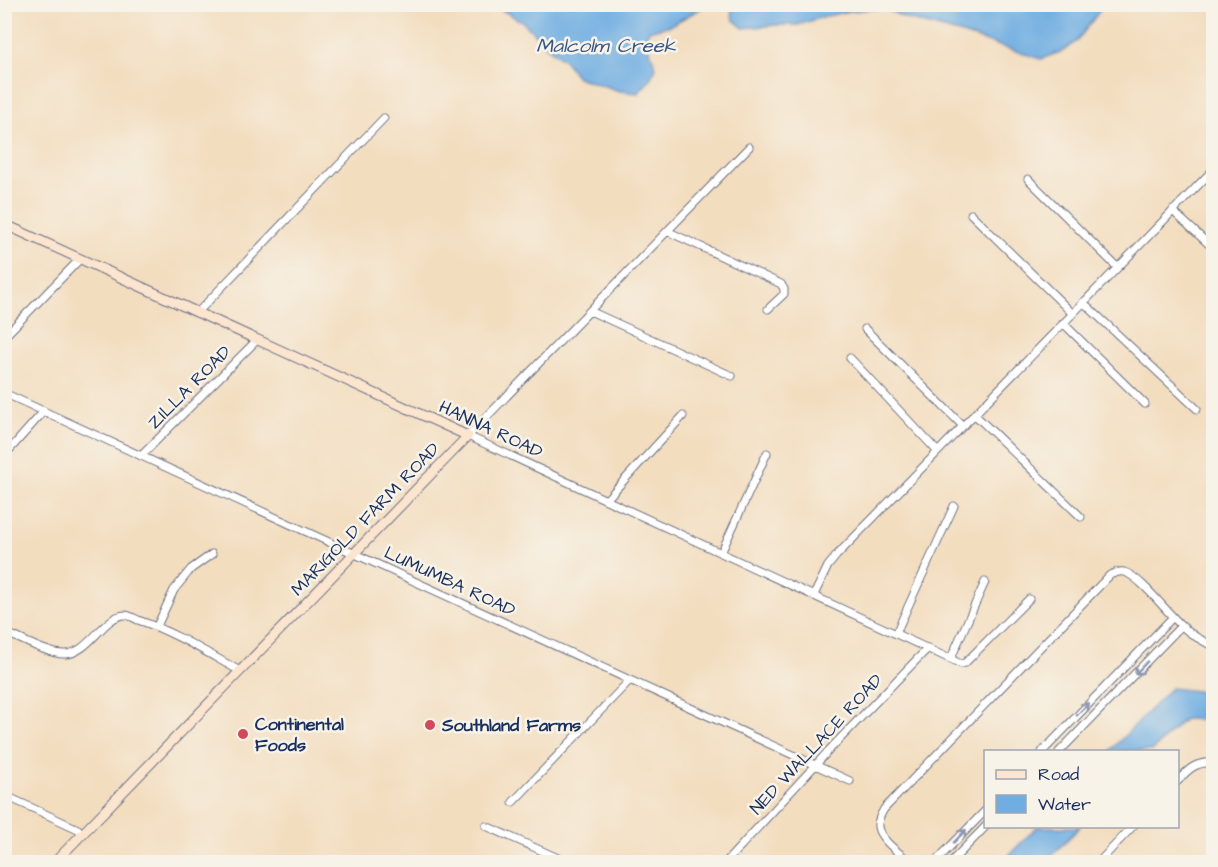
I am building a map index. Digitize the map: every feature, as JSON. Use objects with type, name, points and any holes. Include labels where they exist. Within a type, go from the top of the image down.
[{"type":"street","points":[[197,313],[384,118]]},
{"type":"street","name":"MARIGOLD FARM ROAD","points":[[55,862],[748,147]]},
{"type":"street","points":[[814,595],[832,560],[1214,169]]},
{"type":"street","points":[[1028,179],[1117,267]]},
{"type":"street","points":[[1173,210],[1214,249]]},
{"type":"street","points":[[970,214],[1072,313]]},
{"type":"street","name":"HANNA ROAD","points":[[4,225],[961,664],[1029,598]]},
{"type":"street","points":[[668,231],[781,284],[784,294],[768,309]]},
{"type":"street","points":[[4,337],[80,259]]},
{"type":"street","points":[[1083,302],[1197,410]]},
{"type":"street","points":[[590,311],[732,376]]},
{"type":"street","points":[[1063,323],[1145,404]]},
{"type":"street","points":[[865,329],[962,425]]},
{"type":"street","name":"ZILLA ROAD","points":[[141,456],[257,340]]},
{"type":"street","points":[[850,358],[937,451]]},
{"type":"street","name":"LUMUMBA ROAD","points":[[4,393],[850,781]]},
{"type":"street","points":[[4,456],[44,411]]},
{"type":"street","points":[[974,414],[1081,517]]},
{"type":"street","points":[[606,500],[683,416]]},
{"type":"street","points":[[721,553],[767,453]]},
{"type":"street","points":[[896,633],[954,506]]},
{"type":"street","points":[[157,626],[174,590],[192,569],[212,554]]},
{"type":"street","points":[[910,862],[880,833],[877,826],[884,809],[1106,579],[1116,572],[1127,573],[1139,582],[1181,626],[1202,642],[1214,646]]},
{"type":"street","points":[[951,658],[985,582]]},
{"type":"street","points":[[4,632],[52,652],[66,655],[75,652],[89,642],[111,620],[124,615],[157,626],[240,671]]},
{"type":"street","points":[[1044,750],[1173,617]]},
{"type":"street","points":[[1061,750],[1181,626]]},
{"type":"street","name":"NED WALLACE ROAD","points":[[726,862],[928,648]]},
{"type":"street","points":[[513,802],[630,680]]},
{"type":"street","points":[[1179,780],[1195,765],[1214,762]]},
{"type":"street","points":[[4,795],[78,829],[83,834]]},
{"type":"street","points":[[935,862],[984,812]]},
{"type":"street","points":[[486,826],[567,862]]},
{"type":"street","points":[[951,862],[984,828]]},
{"type":"street","points":[[1099,862],[1131,828]]},
{"type":"street","points":[[1210,862],[1214,860]]},
{"type":"water","name":"Malcolm Creek","points":[[493,5],[707,5],[671,25],[648,31],[646,43],[656,68],[638,93],[620,91],[577,77],[565,61],[547,47],[523,22]]},
{"type":"water","points":[[729,5],[1104,5],[1077,41],[1063,51],[1041,59],[907,19],[885,9],[844,12],[798,25],[743,28],[733,19]]},
{"type":"water","points":[[1171,688],[1213,693],[1213,722],[1185,719],[1153,750],[1111,750]]},
{"type":"water","points":[[1036,828],[1079,828],[1045,862],[1002,862]]},
{"type":"place","name":"Southland Farms","points":[[430,725]]},
{"type":"place","name":"Continental Foods","points":[[243,734]]}]
